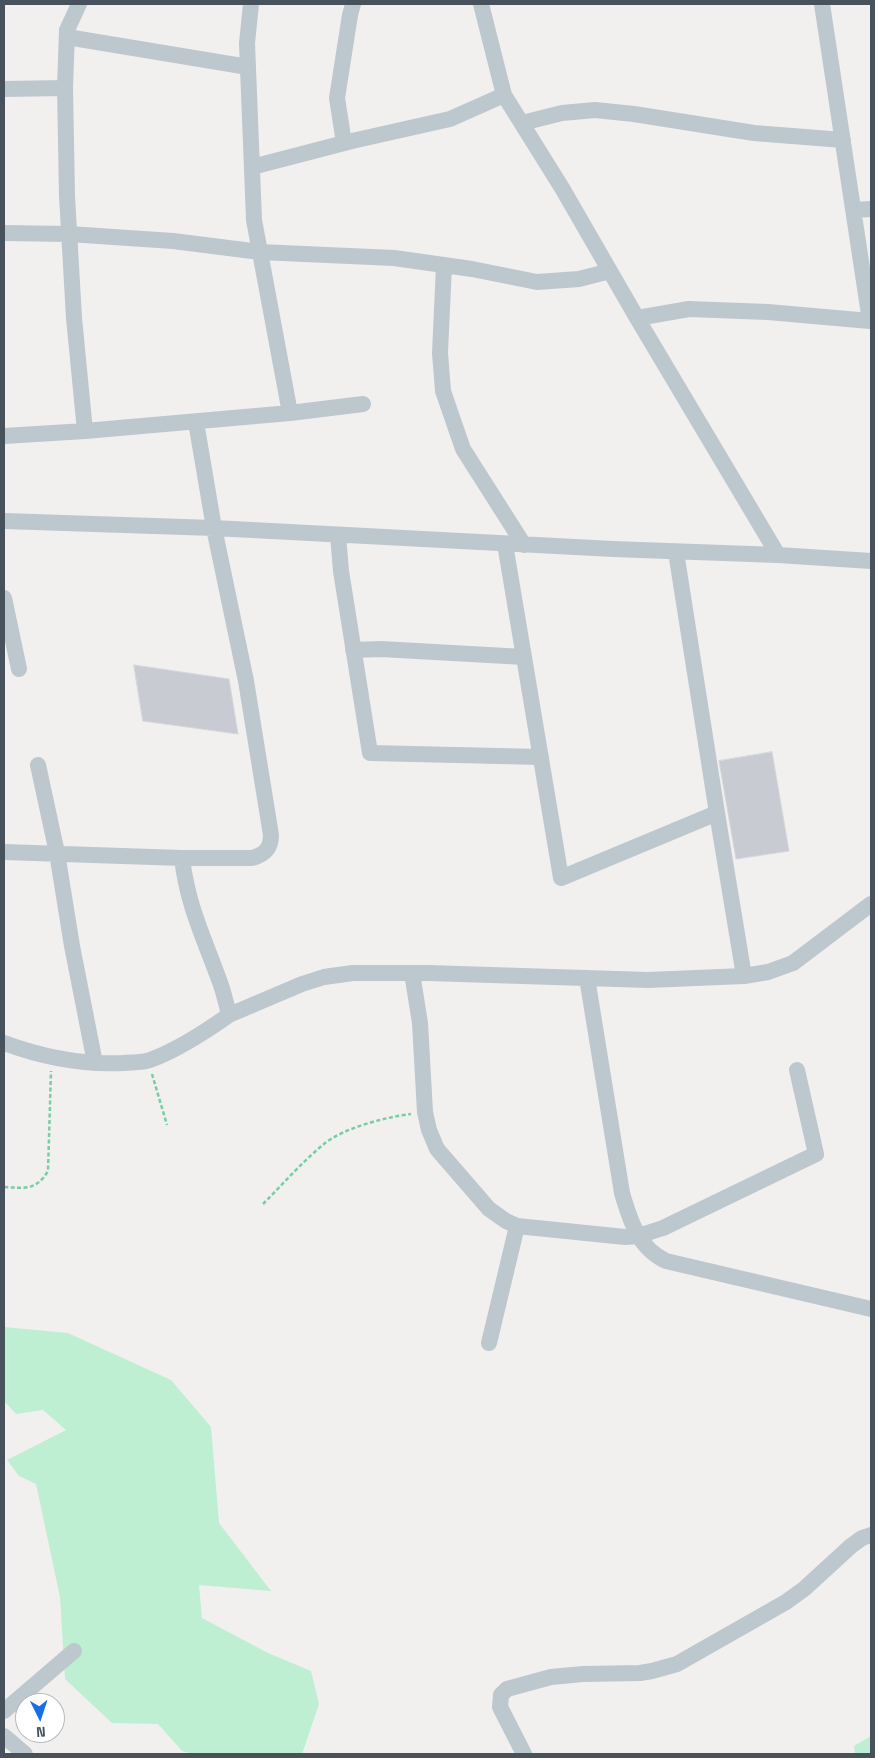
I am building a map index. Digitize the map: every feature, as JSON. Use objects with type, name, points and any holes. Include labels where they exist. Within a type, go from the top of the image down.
[{"type":"street","points":[[79,4],[67,30],[65,88],[69,234],[74,318],[85,431]]},
{"type":"street","points":[[251,4],[247,43],[254,220],[290,413]]},
{"type":"street","points":[[344,143],[337,98],[353,4]]},
{"type":"street","points":[[481,4],[504,95],[562,188],[778,555]]},
{"type":"street","points":[[637,318],[690,309],[768,312],[870,321],[822,4]]},
{"type":"street","points":[[67,37],[248,66]]},
{"type":"street","points":[[4,89],[65,88]]},
{"type":"street","points":[[252,167],[344,143],[450,119],[504,95]]},
{"type":"street","points":[[522,123],[562,113],[594,110],[634,114],[754,134],[843,140]]},
{"type":"street","points":[[853,210],[871,210]]},
{"type":"street","points":[[4,233],[69,234],[173,241],[260,252],[394,258],[537,282],[579,279],[610,272]]},
{"type":"street","points":[[444,265],[440,353],[443,391],[463,449],[524,545]]},
{"type":"street","points":[[4,436],[196,422],[363,404]]},
{"type":"street","points":[[4,852],[182,858],[252,858],[264,853],[271,842],[246,681],[214,528],[196,422]]},
{"type":"street","points":[[4,521],[214,528],[338,536],[778,555],[871,561]]},
{"type":"street","points":[[338,536],[341,571],[370,753],[541,757]]},
{"type":"street","points":[[505,544],[561,878],[717,814]]},
{"type":"street","points":[[676,552],[744,976]]},
{"type":"street","points":[[4,598],[18,669]]},
{"type":"street","points":[[353,650],[381,649],[524,657]]},
{"type":"street","points":[[38,765],[57,853],[72,946],[95,1063]]},
{"type":"street","points":[[182,858],[192,911],[219,979],[229,1015]]},
{"type":"street","points":[[4,1043],[52,1057],[95,1063],[148,1061],[208,1030],[229,1015],[302,984],[324,977],[353,973],[648,980],[744,976],[768,972],[793,963],[871,904]]},
{"type":"street","points":[[412,973],[422,1046],[425,1112],[429,1130],[437,1149],[489,1209],[517,1226],[611,1236],[638,1236],[663,1228],[816,1154],[797,1070]]},
{"type":"street","points":[[587,978],[618,1178],[626,1209],[638,1236],[648,1249],[666,1261],[871,1309]]},
{"type":"street","points":[[489,1343],[517,1226]]},
{"type":"street","points":[[524,1754],[500,1707],[501,1696],[507,1689],[551,1677],[584,1674],[640,1673],[677,1664],[786,1602],[804,1589],[851,1546],[862,1538],[871,1535]]},
{"type":"street","points":[[4,1711],[74,1651]]},
{"type":"street","points":[[4,1736],[25,1754]]},
{"type":"path","points":[[4,1187],[26,1188],[36,1185],[48,1172],[52,1057]]},
{"type":"path","points":[[148,1061],[167,1124]]},
{"type":"path","points":[[263,1204],[325,1143],[374,1122],[394,1116],[425,1112]]},
{"type":"green space","points":[[4,1327],[68,1333],[171,1380],[211,1427],[219,1523],[271,1591],[199,1585],[202,1618],[268,1653],[311,1671],[319,1704],[302,1754],[193,1754],[182,1751],[158,1724],[112,1723],[65,1679],[60,1597],[36,1484],[19,1476],[7,1460],[66,1430],[43,1410],[16,1414],[4,1401]]},
{"type":"green space","points":[[871,1736],[871,1754],[855,1754],[854,1746]]},
{"type":"building","points":[[134,665],[229,679],[238,734],[143,721]]},
{"type":"building","points":[[772,752],[789,851],[736,859],[719,761]]}]
